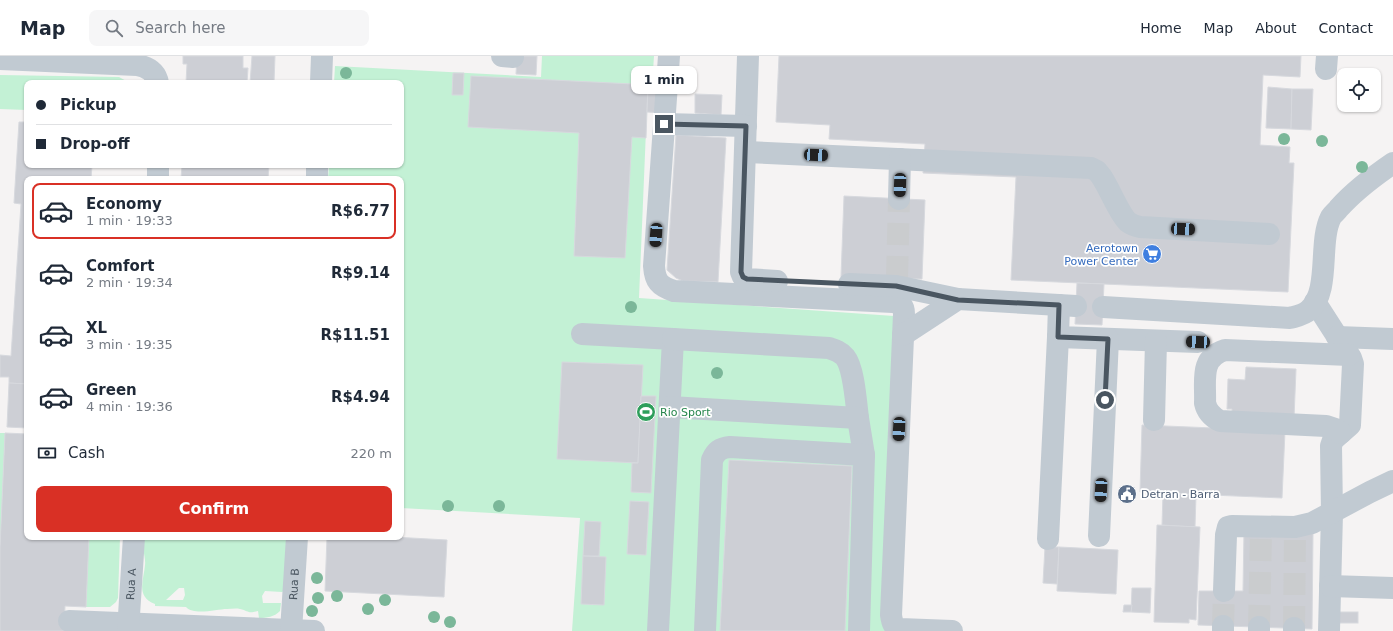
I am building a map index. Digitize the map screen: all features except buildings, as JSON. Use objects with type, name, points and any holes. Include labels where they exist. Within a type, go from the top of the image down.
[{"type":"street","points":[[321,80],[322,56]]},
{"type":"street","points":[[669,56],[654,275],[664,288],[674,291],[899,302],[904,309],[891,607],[892,623],[896,628],[900,629],[952,631]]},
{"type":"street","points":[[748,56],[741,272],[743,277],[755,280],[896,282],[958,300],[1068,306],[1058,337],[1048,539]]},
{"type":"street","points":[[0,59],[137,65],[146,67],[154,72],[157,80]]},
{"type":"street","points":[[664,124],[746,126]]},
{"type":"street","points":[[746,152],[1091,168],[1097,171],[1101,176],[1122,215],[1133,226],[1269,234]]},
{"type":"street","points":[[899,199],[900,159]]},
{"type":"street","points":[[1103,307],[1290,318],[1300,316],[1309,310],[1315,302],[1322,283],[1325,235],[1331,216],[1344,202],[1368,181],[1393,163]]},
{"type":"street","points":[[903,336],[958,300]]},
{"type":"street","points":[[1315,302],[1353,364],[1350,425],[1333,440],[1331,446],[1332,513],[1329,631]]},
{"type":"street","points":[[582,334],[829,348],[839,351],[846,357],[851,367],[864,455],[859,631]]},
{"type":"street","points":[[1058,337],[1198,342]]},
{"type":"street","points":[[1337,337],[1393,338]]},
{"type":"street","points":[[658,631],[673,339]]},
{"type":"street","points":[[1099,536],[1108,339]]},
{"type":"street","points":[[1154,420],[1156,341]]},
{"type":"street","points":[[1341,433],[1326,426],[1220,421],[1214,418],[1206,408],[1206,367],[1208,361],[1212,357],[1218,352],[1225,350],[1349,356]]},
{"type":"street","points":[[670,407],[858,418]]},
{"type":"street","points":[[705,631],[712,460],[716,452],[723,448],[730,447],[864,455]]},
{"type":"street","points":[[1224,591],[1226,530],[1232,526],[1295,530],[1393,482]]},
{"type":"street","name":"Rua A","points":[[128,627],[134,540]]},
{"type":"street","name":"Rua B","points":[[291,630],[297,540]]},
{"type":"street","points":[[1330,586],[1393,588]]},
{"type":"street","points":[[69,620],[128,627],[314,631]]},
{"type":"green space","name":"Rio Sport","points":[[542,56],[654,56],[653,71],[648,82],[639,298],[894,316],[886,631],[572,631],[580,518],[404,508],[404,176],[328,176],[329,168],[404,168],[404,80],[334,80],[335,66],[541,77]]},
{"type":"green space","points":[[0,75],[119,77],[124,80],[24,80],[24,110],[0,109]]},
{"type":"green space","points":[[0,433],[5,433],[0,547]]},
{"type":"green space","points":[[89,540],[120,540],[118,598],[116,602],[110,607],[86,607]]},
{"type":"green space","points":[[141,540],[286,540],[291,549],[289,589],[282,592],[265,591],[262,596],[263,603],[281,603],[280,611],[275,615],[265,618],[259,618],[258,611],[250,612],[238,609],[223,609],[200,612],[190,610],[186,607],[155,606],[155,604],[145,597],[143,592],[142,582],[145,562]],"holes":[[[179,588],[184,588],[185,595],[183,600],[166,600]]]},
{"type":"tunnel","points":[[897,278],[899,199]]},
{"type":"tunnel","points":[[1259,627],[1261,532]]},
{"type":"tunnel","points":[[1294,628],[1295,533]]},
{"type":"tunnel","points":[[1223,626],[1224,591]]},
{"type":"place","name":"Aerotown Power Center","points":[[1152,254]]},
{"type":"place","name":"Rio Sport","points":[[646,412]]},
{"type":"place","name":"Detran - Barra","points":[[1127,494]]},
{"type":"route","points":[[664,124],[746,126],[741,272],[743,277],[747,279],[811,283],[896,286],[958,300],[1059,305],[1058,337],[1108,339],[1105,400]]}]
